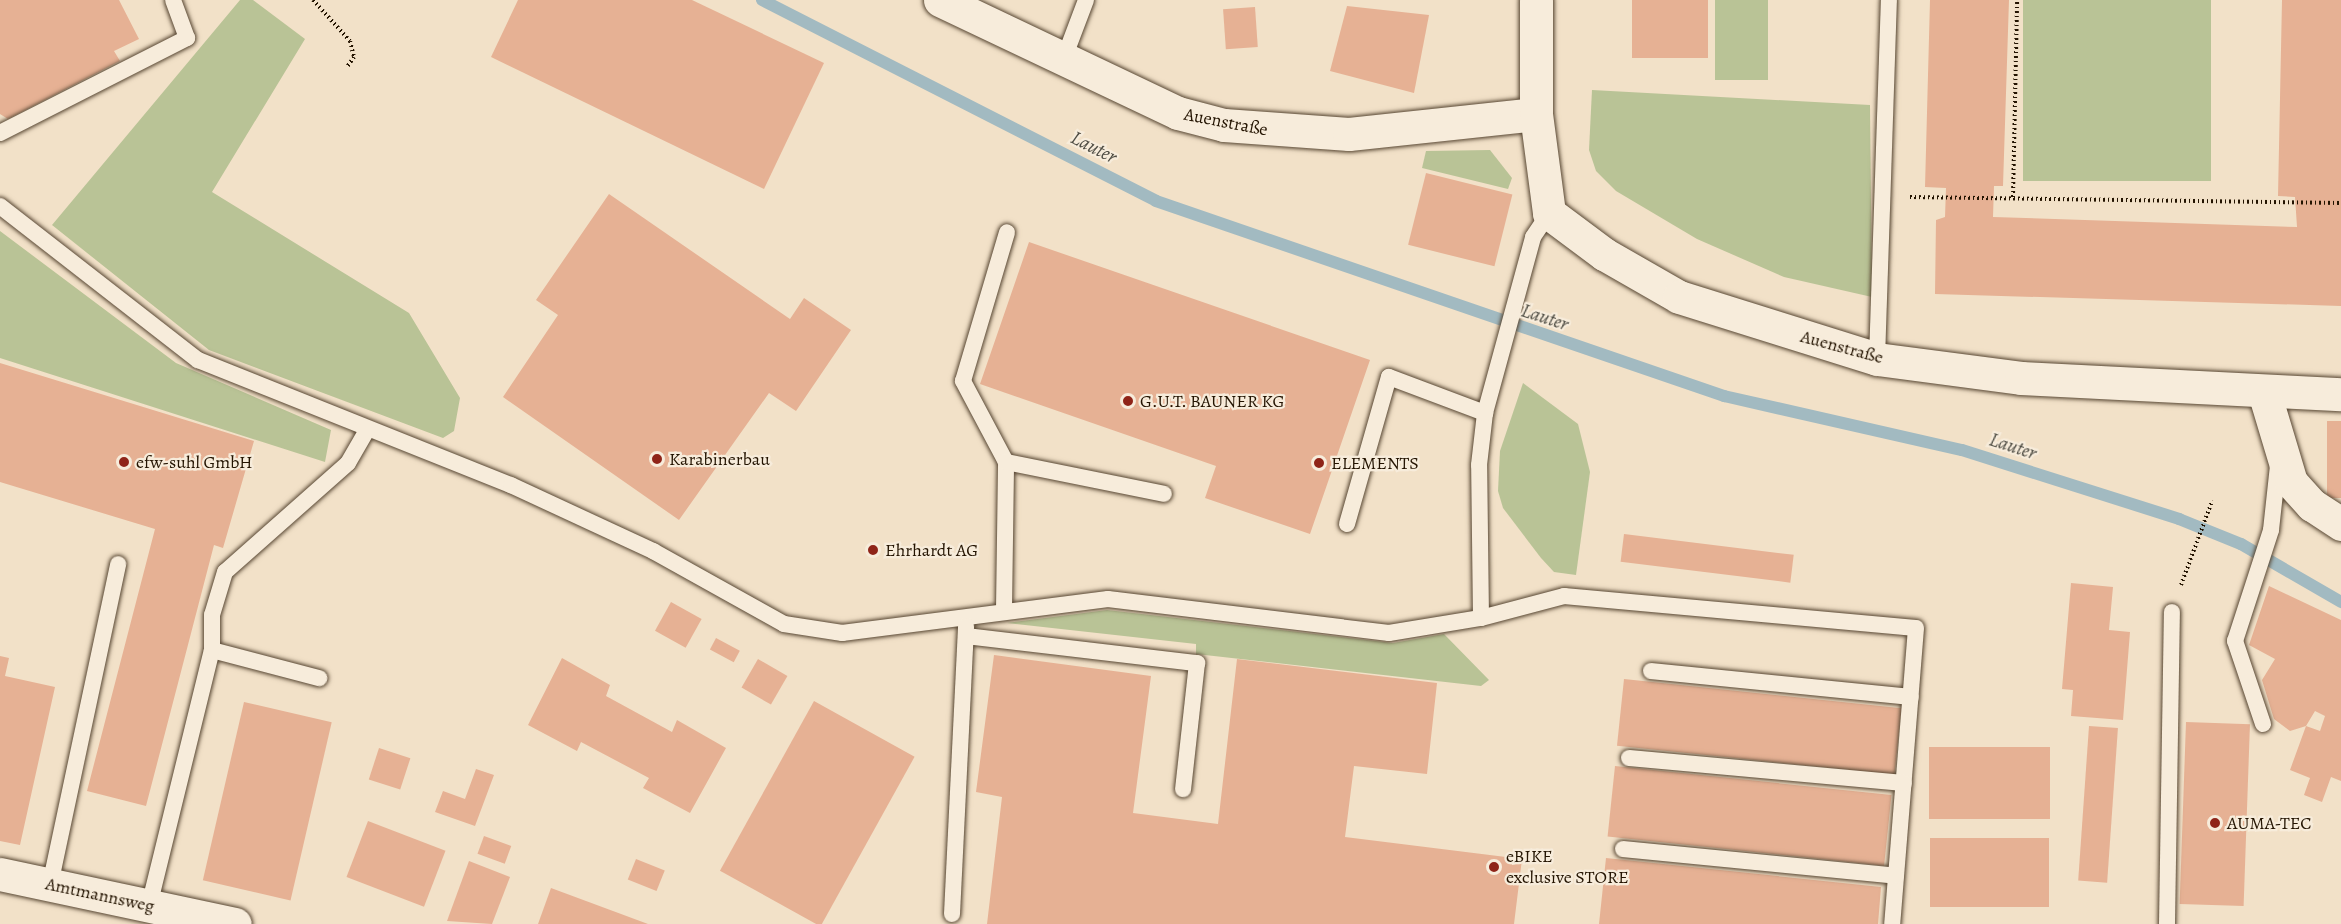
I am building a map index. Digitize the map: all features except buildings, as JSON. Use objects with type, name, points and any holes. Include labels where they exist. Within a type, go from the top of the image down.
[{"type":"street","name":"Auenstraße","points":[[940,0],[1063,61],[1178,113],[1269,131],[1349,134],[1536,114]]},
{"type":"street","points":[[1536,0],[1536,114],[1549,213]]},
{"type":"street","name":"Auenstraße","points":[[1549,213],[1604,254],[1679,297],[1877,359],[2021,378],[2264,392],[2341,394]]},
{"type":"street","points":[[2264,392],[2280,452],[2291,482],[2312,505],[2341,524]]},
{"type":"street","name":"Amtmannsweg","points":[[0,874],[235,924]]},
{"type":"lane","points":[[0,133],[188,38],[173,0]]},
{"type":"lane","points":[[1063,61],[1086,0]]},
{"type":"lane","points":[[1877,359],[1889,0]]},
{"type":"lane","points":[[0,206],[186,354],[511,485],[653,551],[783,624],[843,633],[965,613],[1108,599],[1389,633],[1481,618],[1564,596],[1917,628],[1892,924]]},
{"type":"lane","points":[[1481,618],[1479,465],[1485,413],[1516,292],[1533,237],[1549,213]]},
{"type":"lane","points":[[1004,610],[1006,462],[963,381],[1007,232]]},
{"type":"lane","points":[[1347,524],[1389,377],[1485,413]]},
{"type":"lane","points":[[149,906],[212,650],[212,615],[225,572],[348,463],[368,429]]},
{"type":"lane","points":[[2263,724],[2235,641],[2261,567],[2271,530],[2280,452]]},
{"type":"lane","points":[[1006,462],[1164,494]]},
{"type":"lane","points":[[51,885],[118,564]]},
{"type":"lane","points":[[2166,924],[2172,612]]},
{"type":"lane","points":[[952,914],[966,636],[965,613]]},
{"type":"lane","points":[[966,636],[1197,663],[1183,789]]},
{"type":"lane","points":[[212,650],[319,678]]},
{"type":"lane","points":[[1651,670],[1911,697]]},
{"type":"lane","points":[[1629,758],[1904,783]]},
{"type":"lane","points":[[1623,849],[1896,876]]},
{"type":"path","points":[[313,0],[350,41],[354,57],[347,67]]},
{"type":"path","points":[[2013,197],[2017,0]]},
{"type":"path","points":[[1883,197],[2341,203]]},
{"type":"path","points":[[2172,612],[2196,539],[2212,501]]},
{"type":"green space","points":[[240,0],[253,0],[305,39],[212,192],[409,313],[460,398],[454,431],[443,438],[209,350],[52,225]]},
{"type":"green space","points":[[1715,0],[1768,0],[1768,80],[1715,80]]},
{"type":"green space","points":[[2023,0],[2211,0],[2211,181],[2023,181]]},
{"type":"green space","points":[[1592,90],[1870,105],[1872,297],[1784,277],[1697,239],[1616,191],[1596,171],[1589,150]]},
{"type":"green space","points":[[1490,150],[1512,178],[1508,189],[1422,168],[1426,151]]},
{"type":"green space","points":[[0,231],[176,363],[331,430],[325,462],[0,358]]},
{"type":"green space","points":[[1523,383],[1578,424],[1590,472],[1576,575],[1554,572],[1541,558],[1503,508],[1498,491],[1500,451]]},
{"type":"green space","points":[[1107,610],[1393,643],[1444,634],[1489,680],[1481,686],[1196,654],[1196,644],[1007,623]]},
{"type":"waterway","name":"Lauter","points":[[762,0],[1156,201],[1724,396],[1962,450],[2179,519],[2241,544],[2341,602]]},
{"type":"place","name":"G.U.T. BAUNER KG","points":[[1128,401]]},
{"type":"place","name":"Karabinerbau","points":[[657,459]]},
{"type":"place","name":"efw-suhl GmbH","points":[[124,462]]},
{"type":"place","name":"ELEMENTS","points":[[1319,463]]},
{"type":"place","name":"Ehrhardt AG","points":[[873,550]]},
{"type":"place","name":"AUMA-TEC","points":[[2215,823]]},
{"type":"place","name":"eBIKE exclusive STORE","points":[[1494,867]]}]
